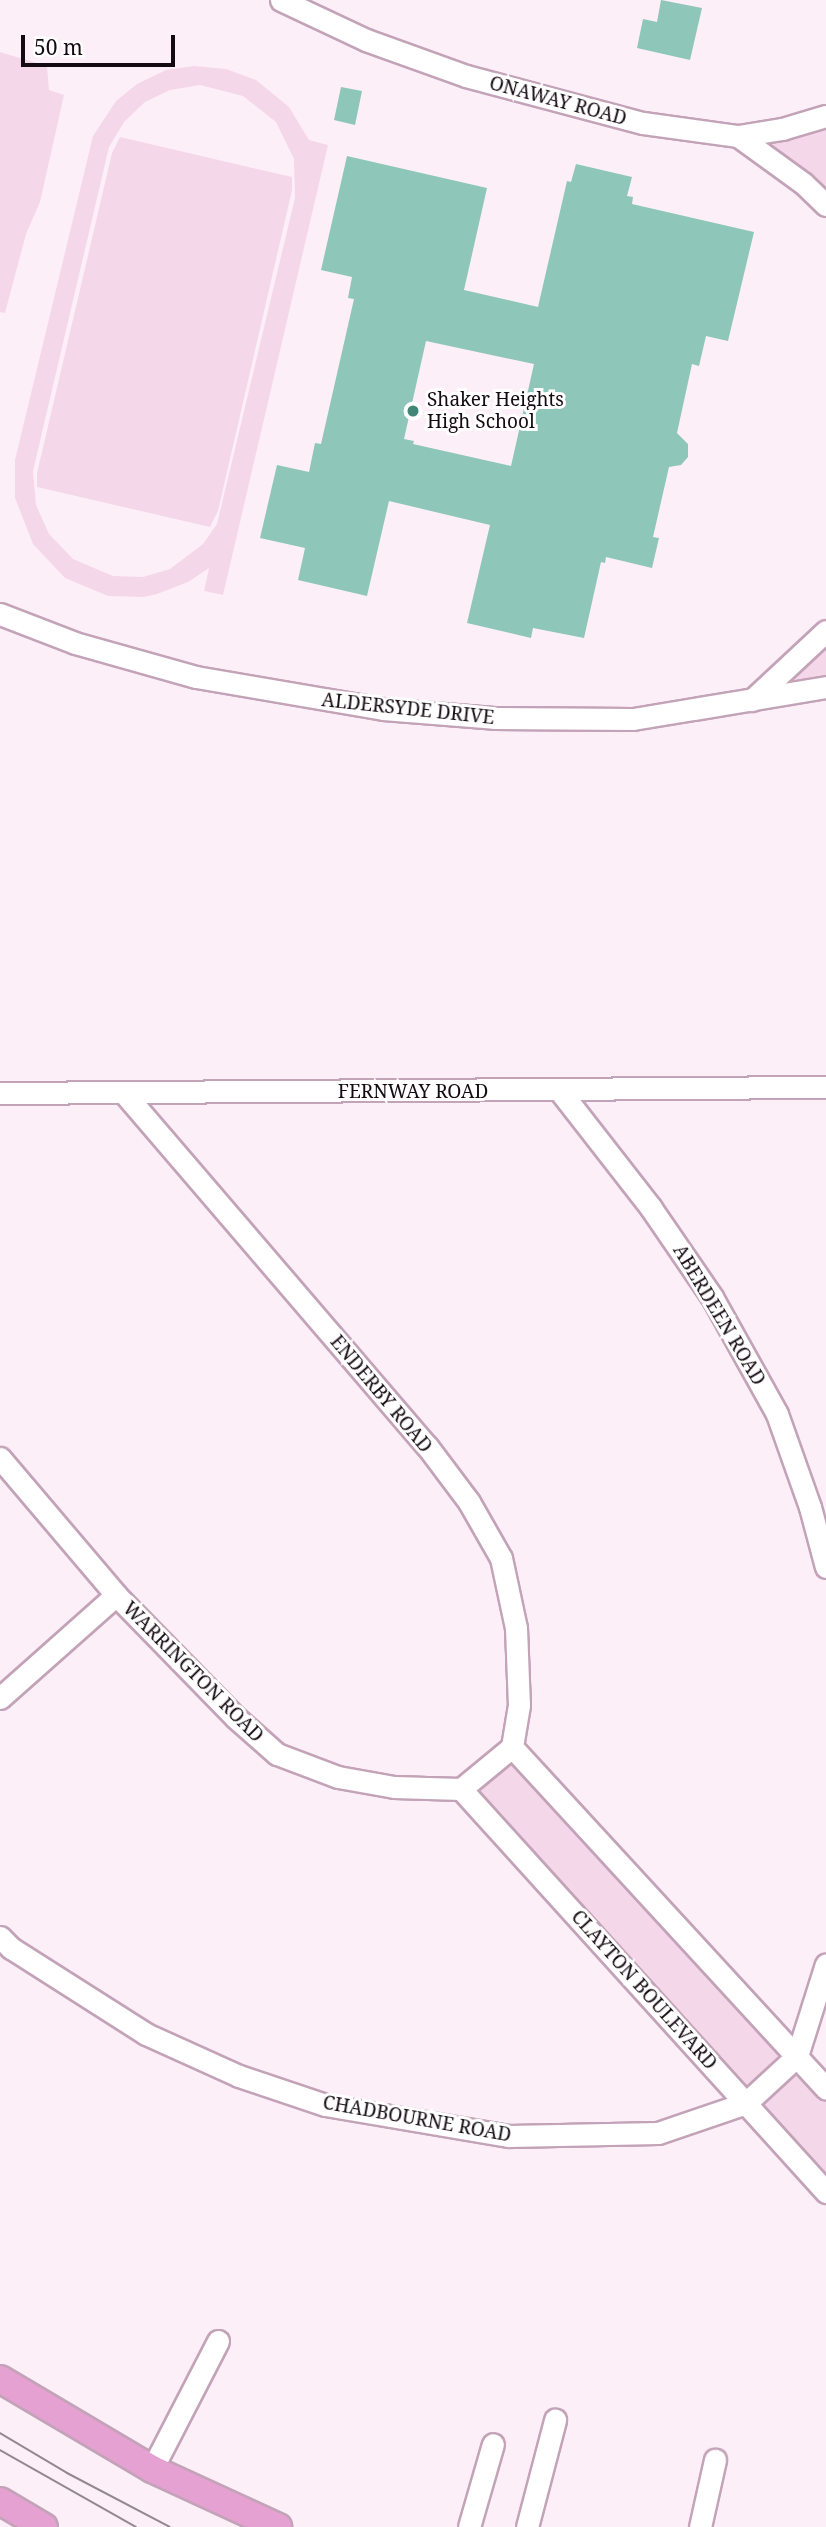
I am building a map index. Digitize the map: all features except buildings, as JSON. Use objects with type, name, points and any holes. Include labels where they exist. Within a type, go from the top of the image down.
[{"type":"main road","points":[[0,2379],[152,2469],[278,2527]]},
{"type":"main road","points":[[0,2501],[44,2527]]},
{"type":"street","name":"ONAWAY ROAD","points":[[281,0],[366,40],[526,94],[643,123],[738,136],[803,183],[826,205]]},
{"type":"street","points":[[738,136],[782,129],[826,116]]},
{"type":"street","name":"ALDERSYDE DRIVE","points":[[0,614],[75,643],[196,677],[383,709],[494,718],[633,719],[826,687]]},
{"type":"street","points":[[752,700],[826,631]]},
{"type":"street","name":"FERNWAY ROAD","points":[[0,1093],[826,1087]]},
{"type":"street","name":"ABERDEEN ROAD","points":[[560,1091],[651,1208],[712,1297],[778,1413],[810,1507],[826,1567]]},
{"type":"street","name":"ENDERBY ROAD","points":[[124,1093],[427,1446],[469,1502],[502,1558],[516,1628],[519,1706],[512,1747]]},
{"type":"street","name":"WARRINGTON ROAD","points":[[0,1458],[116,1595],[235,1717],[277,1754],[338,1777],[394,1787],[461,1789]]},
{"type":"street","points":[[0,1698],[116,1595]]},
{"type":"street","points":[[461,1789],[512,1747],[826,2089]]},
{"type":"street","name":"CLAYTON BOULEVARD","points":[[461,1789],[826,2192]]},
{"type":"street","name":"CHADBOURNE ROAD","points":[[0,1937],[11,1948],[146,2034],[239,2076],[325,2105],[509,2136],[658,2133],[746,2103]]},
{"type":"street","points":[[746,2103],[797,2056],[826,1964]]},
{"type":"street","points":[[152,2469],[218,2341]]},
{"type":"street","points":[[527,2527],[555,2420]]},
{"type":"street","points":[[469,2527],[493,2444]]},
{"type":"street","points":[[700,2527],[715,2460]]},
{"type":"shaded area","points":[[0,52],[47,66],[49,90],[64,95],[40,202],[26,234],[5,313],[0,312]]},
{"type":"shaded area","points":[[194,66],[226,69],[256,80],[289,107],[309,140],[328,145],[223,595],[204,591],[209,568],[188,582],[157,594],[143,597],[108,596],[65,578],[33,544],[15,498],[15,460],[93,136],[116,101],[137,84],[166,70]],"holes":[[[200,85],[243,96],[276,122],[294,159],[295,198],[217,524],[203,544],[170,569],[143,577],[113,576],[73,559],[49,534],[36,505],[33,471],[109,147],[124,122],[145,102],[170,90]]]},
{"type":"shaded area","points":[[826,116],[826,205],[738,136]]},
{"type":"shaded area","points":[[120,137],[292,177],[292,190],[218,511],[210,527],[37,487],[37,473],[112,153]]},
{"type":"shaded area","points":[[826,631],[826,687],[752,700]]},
{"type":"shaded area","points":[[512,1747],[826,2089],[826,2192],[461,1789]]},
{"type":"tram line","points":[[0,2433],[67,2473],[170,2527]]},
{"type":"tram line","points":[[0,2450],[136,2527]]},
{"type":"place","name":"Shaker Heights High School","points":[[413,411]]}]
